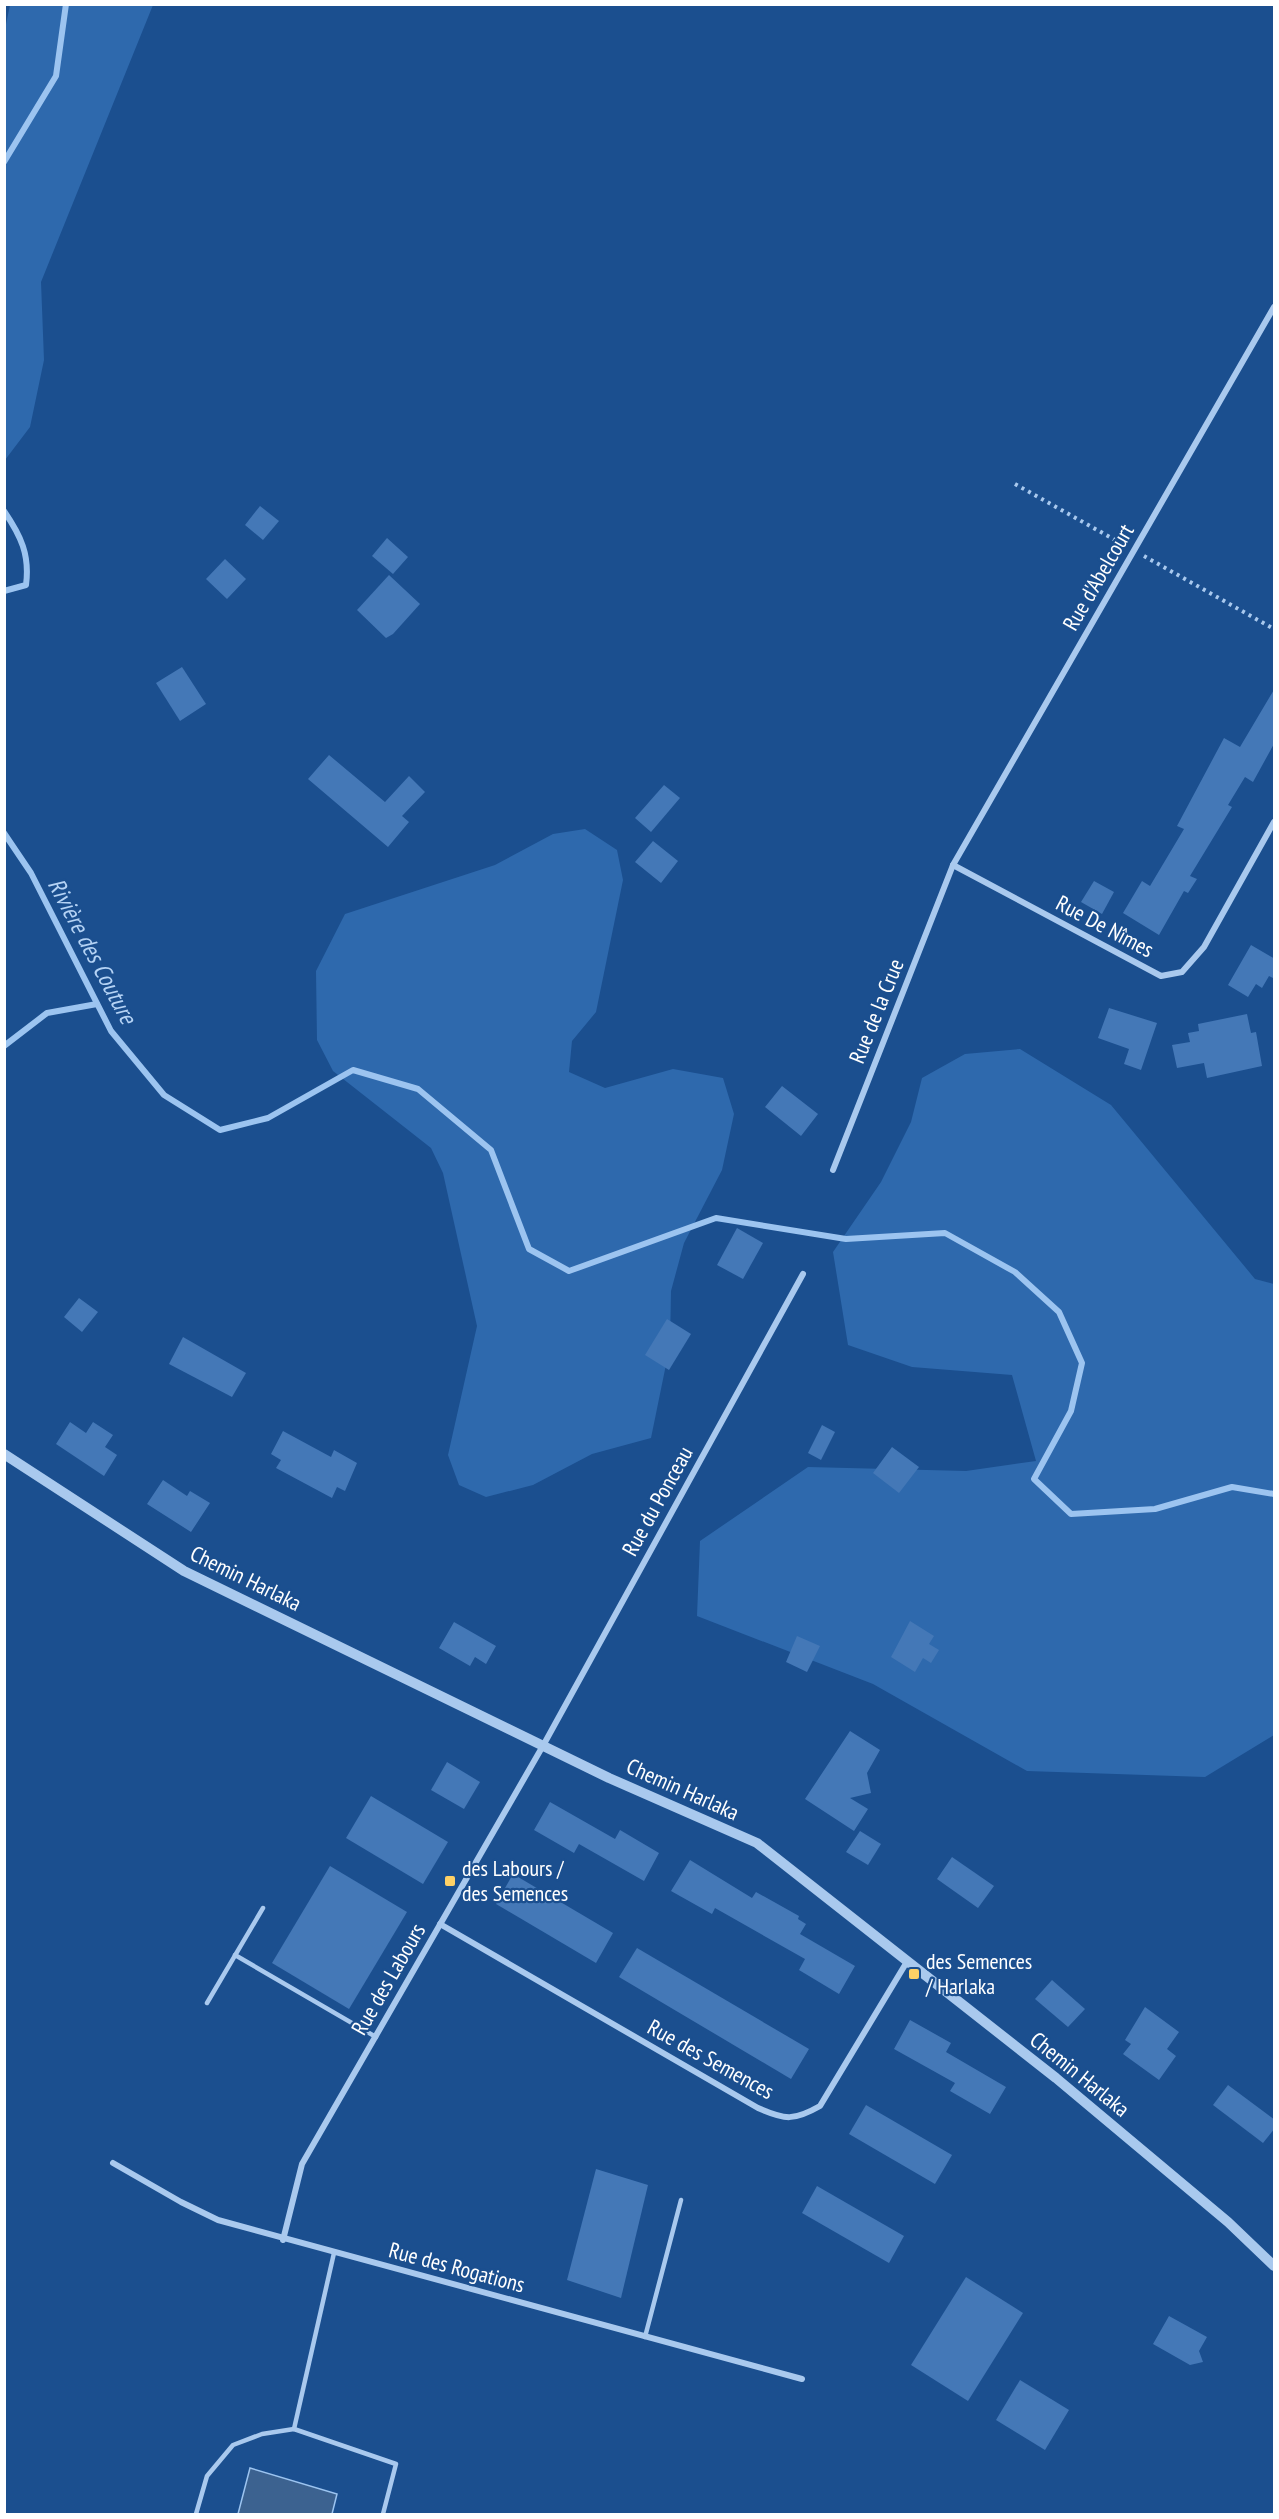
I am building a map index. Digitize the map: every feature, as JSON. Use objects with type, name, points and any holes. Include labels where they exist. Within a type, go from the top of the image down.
[{"type":"street","name":"Rue d'Abelcourt","points":[[953,865],[1275,306]]},
{"type":"street","name":"Rue De Nîmes","points":[[953,865],[1161,976],[1182,972],[1204,947],[1275,822]]},
{"type":"street","name":"Rue de la Crue","points":[[832,1170],[953,865]]},
{"type":"street","name":"Rue du Ponceau","points":[[544,1744],[803,1274]]},
{"type":"street","name":"Chemin Harlaka","points":[[4,1454],[184,1571],[544,1744],[609,1778],[757,1843],[1056,2078],[1228,2222],[1275,2266]]},
{"type":"street","name":"Rue des Labours","points":[[283,2240],[291,2200],[302,2164],[544,1744]]},
{"type":"street","name":"Rue des Semences","points":[[440,1924],[747,2102],[780,2118],[801,2118],[820,2106],[908,1960]]},
{"type":"street","name":"Rue des Rogations","points":[[113,2163],[181,2202],[218,2220],[283,2240],[802,2379]]},
{"type":"lane","points":[[207,2003],[263,1908]]},
{"type":"lane","points":[[235,1955],[376,2037]]},
{"type":"lane","points":[[645,2337],[681,2200]]},
{"type":"lane","points":[[294,2429],[334,2253]]},
{"type":"lane","points":[[196,2514],[207,2476],[233,2445],[262,2433],[294,2429],[396,2464],[383,2514]]},
{"type":"shaded area","points":[[10,5],[153,5],[41,282],[44,360],[30,427],[5,460],[4,34]]},
{"type":"shaded area","points":[[585,829],[617,850],[623,880],[596,1012],[572,1041],[569,1072],[605,1088],[673,1069],[723,1078],[734,1114],[722,1170],[684,1243],[671,1291],[670,1345],[651,1438],[592,1454],[533,1485],[486,1497],[459,1485],[448,1455],[477,1326],[443,1173],[431,1148],[333,1071],[317,1040],[316,971],[345,914],[495,865],[553,834]]},
{"type":"shaded area","points":[[1020,1049],[1111,1105],[1255,1279],[1274,1284],[1274,1735],[1205,1777],[1027,1771],[873,1684],[697,1616],[700,1541],[808,1467],[966,1471],[1036,1461],[1012,1375],[912,1367],[848,1345],[833,1252],[881,1182],[911,1122],[922,1078],[965,1054]]},
{"type":"shaded area","points":[[250,2468],[337,2494],[332,2514],[238,2514]]},
{"type":"building","points":[[260,506],[279,521],[263,540],[245,525]]},
{"type":"building","points":[[387,538],[408,557],[393,574],[372,556]]},
{"type":"building","points":[[225,559],[246,579],[227,599],[206,579]]},
{"type":"building","points":[[389,575],[420,604],[393,634],[386,638],[357,610]]},
{"type":"building","points":[[182,667],[206,704],[180,721],[156,683]]},
{"type":"building","points":[[1275,688],[1275,742],[1253,782],[1245,777],[1228,805],[1232,807],[1190,876],[1197,879],[1188,893],[1184,891],[1159,935],[1123,913],[1142,881],[1150,886],[1184,829],[1177,826],[1224,738],[1240,747]]},
{"type":"building","points":[[329,755],[385,802],[409,776],[425,792],[402,816],[409,822],[388,847],[308,779]]},
{"type":"building","points":[[664,785],[680,798],[651,832],[635,818]]},
{"type":"building","points":[[653,841],[678,861],[661,883],[635,862]]},
{"type":"building","points":[[1094,881],[1114,892],[1102,914],[1081,902]]},
{"type":"building","points":[[1251,945],[1275,959],[1275,979],[1269,976],[1262,988],[1256,984],[1248,997],[1228,985]]},
{"type":"building","points":[[1109,1008],[1157,1023],[1141,1070],[1124,1064],[1129,1049],[1098,1038]]},
{"type":"building","points":[[1247,1014],[1251,1033],[1256,1032],[1262,1066],[1207,1078],[1204,1063],[1177,1068],[1172,1045],[1190,1042],[1188,1033],[1199,1031],[1198,1024]]},
{"type":"building","points":[[782,1086],[818,1114],[801,1136],[765,1107]]},
{"type":"building","points":[[737,1228],[763,1243],[743,1279],[717,1265]]},
{"type":"building","points":[[79,1298],[98,1312],[82,1332],[64,1317]]},
{"type":"building","points":[[667,1319],[691,1334],[669,1370],[645,1355]]},
{"type":"building","points":[[183,1337],[246,1373],[232,1397],[169,1364]]},
{"type":"building","points":[[70,1422],[86,1433],[93,1422],[113,1435],[105,1447],[117,1455],[104,1476],[56,1444]]},
{"type":"building","points":[[822,1425],[835,1432],[821,1460],[808,1453]]},
{"type":"building","points":[[283,1431],[331,1457],[334,1450],[357,1463],[345,1491],[337,1487],[332,1498],[276,1468],[281,1460],[271,1454]]},
{"type":"building","points":[[892,1447],[919,1467],[899,1493],[873,1473]]},
{"type":"building","points":[[163,1480],[187,1496],[190,1491],[210,1503],[191,1532],[147,1504]]},
{"type":"building","points":[[910,1621],[934,1636],[929,1644],[939,1650],[931,1663],[923,1658],[915,1672],[891,1657]]},
{"type":"building","points":[[454,1622],[496,1646],[486,1664],[475,1657],[470,1666],[439,1648]]},
{"type":"building","points":[[797,1636],[820,1646],[807,1672],[786,1662]]},
{"type":"building","points":[[850,1731],[880,1750],[867,1773],[871,1793],[850,1798],[868,1809],[854,1831],[805,1799]]},
{"type":"building","points":[[447,1762],[480,1782],[464,1809],[431,1790]]},
{"type":"building","points":[[371,1796],[448,1842],[423,1884],[346,1838]]},
{"type":"building","points":[[550,1802],[615,1839],[620,1830],[659,1853],[644,1881],[579,1844],[574,1853],[534,1830]]},
{"type":"building","points":[[860,1831],[881,1844],[868,1865],[846,1852]]},
{"type":"building","points":[[952,1857],[994,1886],[978,1908],[937,1879]]},
{"type":"building","points":[[690,1860],[752,1898],[756,1892],[799,1916],[798,1919],[806,1924],[800,1934],[855,1966],[839,1994],[799,1970],[805,1959],[715,1908],[712,1914],[671,1891]]},
{"type":"building","points":[[330,1866],[407,1912],[349,2009],[272,1963]]},
{"type":"building","points":[[513,1874],[613,1933],[596,1963],[496,1904]]},
{"type":"building","points":[[637,1948],[809,2049],[791,2079],[619,1977]]},
{"type":"building","points":[[1052,1980],[1085,2009],[1068,2027],[1035,1999]]},
{"type":"building","points":[[1145,2007],[1179,2032],[1167,2049],[1176,2056],[1159,2080],[1123,2054],[1131,2044],[1125,2040]]},
{"type":"building","points":[[910,2020],[951,2043],[946,2052],[1006,2087],[990,2114],[950,2091],[955,2083],[894,2049]]},
{"type":"building","points":[[1228,2085],[1275,2120],[1275,2128],[1263,2143],[1213,2105]]},
{"type":"building","points":[[866,2105],[952,2155],[935,2184],[849,2134]]},
{"type":"building","points":[[596,2169],[648,2185],[621,2298],[567,2280]]},
{"type":"building","points":[[817,2186],[904,2236],[889,2263],[802,2213]]},
{"type":"building","points":[[966,2277],[1023,2313],[968,2401],[911,2365]]},
{"type":"building","points":[[1169,2316],[1207,2337],[1199,2351],[1203,2362],[1190,2365],[1153,2344]]},
{"type":"building","points":[[1020,2380],[1069,2410],[1045,2450],[996,2420]]},
{"type":"waterway","name":"Rivière des Couture","points":[[4,162],[56,76],[66,4]]},
{"type":"waterway","name":"Rivière des Couture","points":[[4,511],[23,546],[27,564],[26,585],[4,591]]},
{"type":"waterway","name":"Rivière des Couture","points":[[4,833],[31,873],[111,1031],[164,1095],[220,1130],[268,1118],[353,1070],[418,1089],[491,1150],[529,1249],[569,1271],[716,1218],[846,1239],[945,1233],[1015,1272],[1059,1312],[1082,1363],[1071,1411],[1034,1479],[1071,1514],[1155,1509],[1232,1487],[1274,1494]]},
{"type":"waterway","points":[[4,1046],[47,1013],[97,1004]]},
{"type":"place","name":"des Labours / des Semences","points":[[450,1881]]},
{"type":"place","name":"des Semences / Harlaka","points":[[914,1974]]}]
